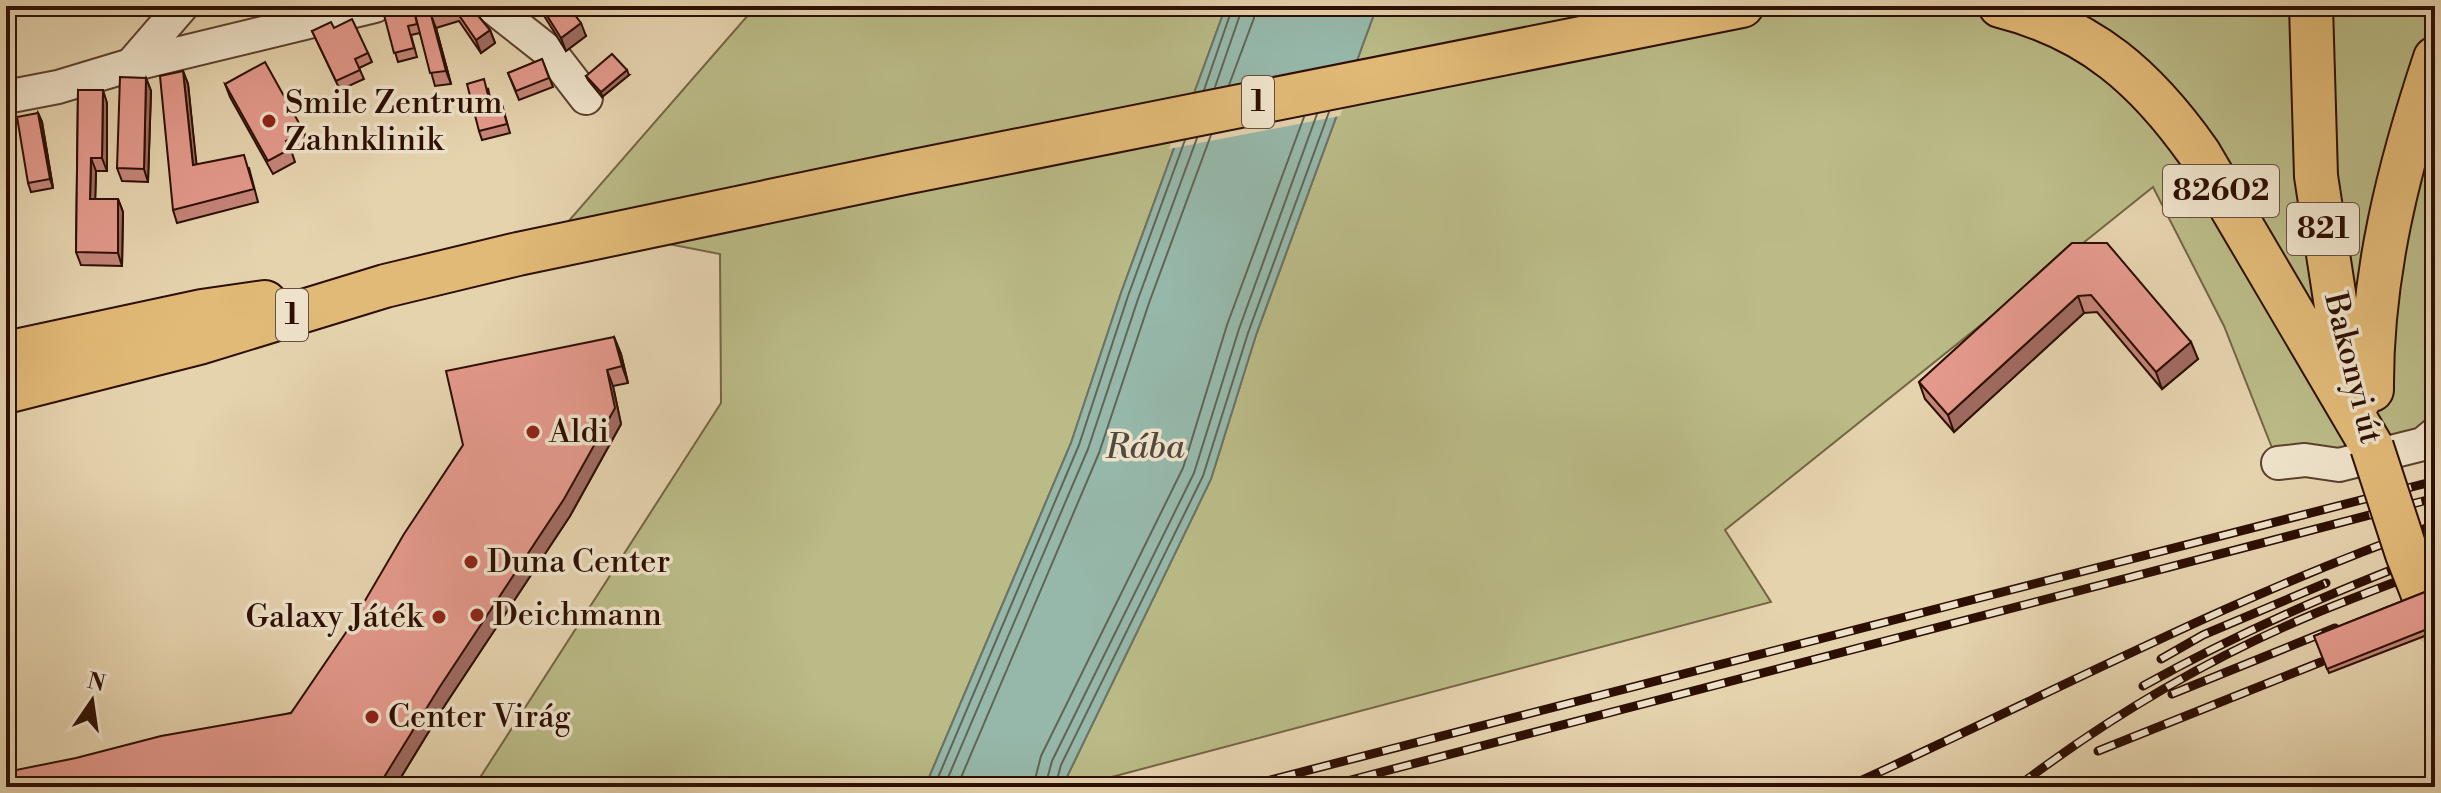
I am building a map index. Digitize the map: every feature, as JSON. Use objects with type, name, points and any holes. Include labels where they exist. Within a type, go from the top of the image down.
[{"type":"main road","name":"1","points":[[6,392],[199,343],[385,286],[533,251],[904,173],[1742,6]]},
{"type":"main road","name":"82602","points":[[2000,6],[2053,22],[2109,54],[2176,120],[2199,153],[2372,447]]},
{"type":"main road","name":"Bakonyi út","points":[[2311,6],[2312,95],[2320,211],[2338,319],[2372,447],[2407,554],[2435,625]]},
{"type":"main road","points":[[2372,447],[2371,338],[2378,281],[2387,226],[2402,167],[2435,58]]},
{"type":"main road","name":"1","points":[[6,353],[202,311],[385,286]]},
{"type":"street","points":[[131,65],[182,6]]},
{"type":"street","points":[[6,97],[58,87],[131,65],[375,6]]},
{"type":"street","points":[[491,6],[552,54],[586,98]]},
{"type":"street","points":[[2278,463],[2305,460],[2339,465],[2423,444],[2435,434]]},
{"type":"green space","points":[[756,6],[1226,6],[1121,293],[1071,443],[925,787],[474,787],[721,403],[720,254],[566,224]]},
{"type":"green space","points":[[1377,6],[2435,6],[2435,439],[2278,463],[2224,326],[2153,187],[1725,530],[1771,602],[1074,787],[1062,787],[1211,479],[1256,335]]},
{"type":"water","name":"Rába","points":[[1226,6],[1377,6],[1256,335],[1211,479],[1062,787],[925,787],[1071,443],[1121,293]]},
{"type":"pier","points":[[1359,64],[1340,116],[1169,149],[1188,97]]},
{"type":"building","points":[[413,6],[417,24],[408,26],[414,48],[394,53],[383,11]]},
{"type":"building","points":[[413,6],[470,6],[490,30],[476,40],[454,8],[431,15],[446,71],[430,73]]},
{"type":"building","points":[[541,6],[568,6],[581,23],[561,38]]},
{"type":"building","points":[[352,19],[368,53],[355,59],[360,70],[336,81],[312,31],[331,22],[334,28]]},
{"type":"building","points":[[612,54],[627,70],[601,92],[586,76]]},
{"type":"building","points":[[542,59],[549,78],[516,91],[508,73]]},
{"type":"building","name":"Smile Zentrum Zahnklinik","points":[[265,62],[304,132],[286,141],[290,149],[268,161],[225,84]]},
{"type":"building","points":[[183,71],[193,165],[244,155],[254,189],[173,210],[160,76]]},
{"type":"building","points":[[120,77],[146,78],[144,169],[117,168]]},
{"type":"building","points":[[484,79],[490,103],[501,101],[507,124],[479,131],[467,84]]},
{"type":"building","points":[[78,90],[103,90],[102,158],[91,158],[90,199],[118,199],[118,253],[76,252]]},
{"type":"building","points":[[38,113],[50,179],[28,183],[17,117]]},
{"type":"building","points":[[2072,243],[2107,243],[2191,342],[2156,372],[2091,295],[2078,296],[1948,415],[1919,382]]},
{"type":"building","name":"Duna Center","points":[[614,337],[622,366],[607,370],[615,408],[564,499],[439,688],[378,787],[6,787],[6,772],[161,736],[291,713],[349,628],[404,534],[463,445],[446,371]]},
{"type":"building","points":[[2435,588],[2435,626],[2327,669],[2314,636]]},
{"type":"railway","points":[[1243,787],[2435,481]]},
{"type":"railway","points":[[1324,787],[2435,498]]},
{"type":"railway","points":[[1847,787],[2285,583],[2435,525]]},
{"type":"railway","points":[[2143,686],[2287,614],[2435,553]]},
{"type":"railway","points":[[2017,787],[2124,713],[2199,669],[2316,613],[2435,567]]},
{"type":"railway","points":[[2161,659],[2203,635],[2326,583]]},
{"type":"railway","points":[[2172,694],[2335,628]]},
{"type":"railway","points":[[2098,751],[2321,662]]},
{"type":"place","name":"Smile Zentrum Zahnklinik","points":[[269,121]]},
{"type":"place","name":"Aldi","points":[[533,432]]},
{"type":"place","name":"Duna Center","points":[[471,562]]},
{"type":"place","name":"Deichmann","points":[[477,615]]},
{"type":"place","name":"Galaxy Játék","points":[[439,617]]},
{"type":"place","name":"Center Virág","points":[[372,717]]}]
